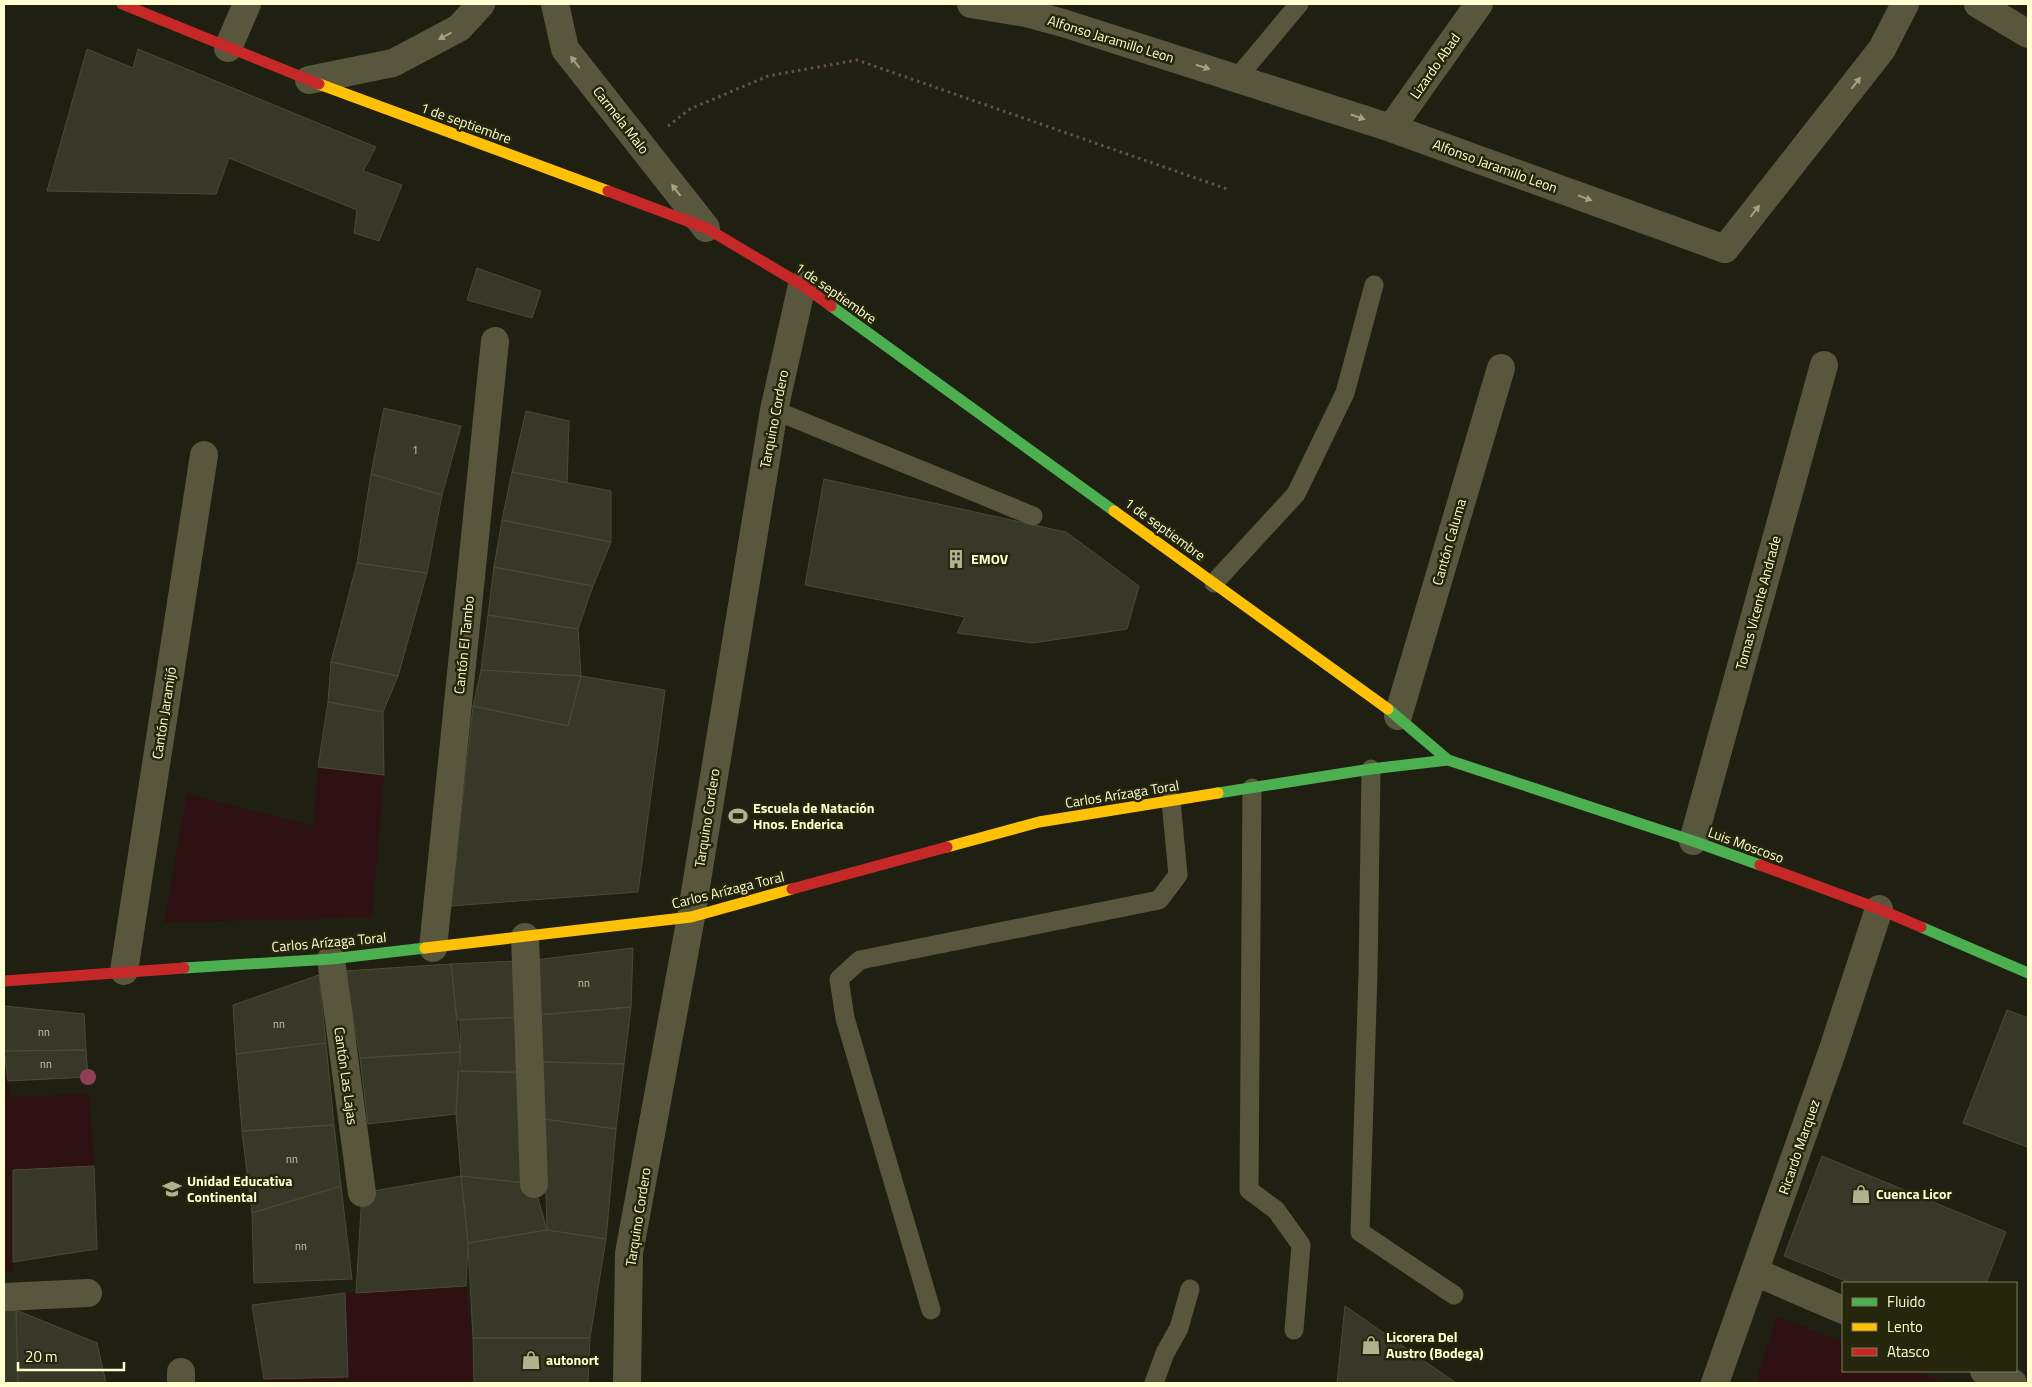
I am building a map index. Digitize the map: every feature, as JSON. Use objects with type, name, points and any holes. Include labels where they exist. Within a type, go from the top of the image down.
[{"type":"street","name":"1 de septiembre","points":[[122,4],[309,80],[706,228],[802,285],[1398,716],[1448,760]]},
{"type":"street","points":[[228,48],[247,4]]},
{"type":"street","points":[[309,80],[393,63],[459,28],[481,4]]},
{"type":"street","name":"Carmela Malo","points":[[555,4],[565,49],[706,228]]},
{"type":"street","name":"Alfonso Jaramillo Leon","points":[[971,4],[1031,9],[1063,23],[1391,128],[1725,249],[1882,49],[1905,4]]},
{"type":"street","name":"Lizardo Abad","points":[[1391,128],[1479,4]]},
{"type":"street","points":[[1978,4],[2028,34]]},
{"type":"street","name":"Tarquino Cordero","points":[[627,1383],[630,1253],[691,917],[774,410],[802,285]]},
{"type":"street","name":"Cantón El Tambo","points":[[433,948],[495,341]]},
{"type":"street","name":"Tomas Vicente Andrade","points":[[1693,841],[1824,366]]},
{"type":"street","name":"Cantón Caluma","points":[[1398,716],[1501,368]]},
{"type":"street","name":"Cantón Jaramijó","points":[[124,971],[204,455]]},
{"type":"street","name":"Carlos Arízaga Toral","points":[[4,981],[124,971],[330,959],[691,917],[1038,822],[1371,769],[1448,760]]},
{"type":"street","name":"Luis Moscoso","points":[[1448,760],[1693,841],[1878,910],[2028,973]]},
{"type":"street","name":"Ricardo Marquez","points":[[1715,1383],[1832,1052],[1878,910]]},
{"type":"street","points":[[525,937],[534,1184]]},
{"type":"street","name":"Cantón Las Lajas","points":[[330,959],[362,1193]]},
{"type":"street","points":[[1755,1272],[1842,1310]]},
{"type":"street","points":[[4,1297],[88,1293]]},
{"type":"street","points":[[1986,1372],[2013,1383]]},
{"type":"lane","points":[[1238,78],[1300,4]]},
{"type":"lane","points":[[1214,583],[1296,494],[1345,392],[1374,285]]},
{"type":"lane","points":[[774,410],[1033,516]]},
{"type":"lane","points":[[1371,769],[1368,973],[1360,1232],[1454,1294]]},
{"type":"lane","points":[[1252,788],[1249,1190],[1276,1210],[1301,1245],[1294,1330]]},
{"type":"lane","points":[[931,1310],[845,1018],[839,979],[860,960],[1159,900],[1178,875],[1170,801]]},
{"type":"lane","points":[[1154,1383],[1165,1353],[1180,1328],[1190,1289]]},
{"type":"path","points":[[641,146],[690,109],[768,76],[857,60],[1230,190]]},
{"type":"shaded area","points":[[318,767],[384,775],[372,918],[164,922],[187,794],[313,826]]},
{"type":"shaded area","points":[[4,1051],[10,1097],[89,1094],[94,1166],[13,1170],[13,1272],[4,1273]]},
{"type":"shaded area","points":[[466,1286],[473,1338],[474,1383],[264,1383],[264,1379],[348,1377],[345,1293]]},
{"type":"shaded area","points":[[1777,1316],[1842,1342],[1842,1372],[1919,1372],[1947,1383],[1756,1383]]},
{"type":"building","points":[[87,49],[133,68],[138,49],[376,147],[363,171],[402,185],[379,241],[354,233],[357,210],[229,158],[216,194],[47,191]]},
{"type":"building","points":[[477,268],[541,291],[532,318],[467,300]]},
{"type":"building","points":[[384,408],[461,426],[442,495],[371,474]]},
{"type":"building","points":[[526,411],[569,421],[567,483],[512,472]]},
{"type":"building","points":[[512,472],[611,491],[611,542],[502,520]]},
{"type":"building","points":[[371,474],[442,495],[427,573],[357,563]]},
{"type":"building","name":"EMOV","points":[[824,479],[1066,532],[1139,586],[1127,629],[1033,643],[957,633],[965,617],[805,585]]},
{"type":"building","points":[[502,520],[611,542],[593,586],[494,567]]},
{"type":"building","points":[[357,563],[427,573],[398,676],[331,662]]},
{"type":"building","points":[[494,567],[593,586],[578,629],[488,615]]},
{"type":"building","points":[[488,615],[578,629],[581,676],[481,670]]},
{"type":"building","points":[[331,662],[398,676],[383,712],[328,702]]},
{"type":"building","points":[[481,670],[581,676],[568,726],[473,706]]},
{"type":"building","points":[[581,676],[665,690],[638,892],[451,906],[473,706],[568,726]]},
{"type":"building","points":[[328,702],[383,712],[384,775],[318,767]]},
{"type":"building","points":[[633,948],[631,1007],[538,1015],[534,960]]},
{"type":"building","points":[[516,961],[519,1017],[457,1020],[451,964]]},
{"type":"building","points":[[451,964],[460,1052],[360,1058],[345,971]]},
{"type":"building","points":[[319,975],[326,1043],[236,1054],[233,1005]]},
{"type":"building","points":[[4,1006],[84,1014],[86,1050],[4,1051]]},
{"type":"building","points":[[631,1007],[624,1064],[542,1062],[538,1015]]},
{"type":"building","points":[[2007,1010],[2028,1018],[2027,1147],[1963,1123]]},
{"type":"building","points":[[522,1017],[523,1072],[461,1071],[460,1020]]},
{"type":"building","points":[[326,1043],[334,1125],[242,1131],[236,1054]]},
{"type":"building","points":[[86,1050],[88,1077],[8,1081],[4,1051]]},
{"type":"building","points":[[460,1052],[456,1114],[368,1124],[360,1058]]},
{"type":"building","points":[[542,1062],[624,1064],[616,1129],[544,1119]]},
{"type":"building","points":[[458,1071],[522,1073],[534,1184],[461,1176],[456,1114]]},
{"type":"building","points":[[544,1119],[616,1129],[606,1239],[547,1230]]},
{"type":"building","points":[[334,1125],[341,1186],[252,1213],[242,1131]]},
{"type":"building","name":"Cuenca Licor","points":[[1822,1156],[2006,1232],[1986,1282],[1849,1282],[1784,1256]]},
{"type":"building","points":[[94,1166],[97,1249],[13,1262],[13,1170]]},
{"type":"building","points":[[461,1176],[468,1243],[466,1286],[356,1293],[362,1193]]},
{"type":"building","points":[[461,1176],[534,1184],[547,1230],[468,1243]]},
{"type":"building","points":[[341,1186],[352,1279],[254,1283],[252,1213]]},
{"type":"building","points":[[547,1230],[606,1239],[590,1338],[473,1338],[468,1243]]},
{"type":"building","points":[[345,1293],[348,1377],[264,1379],[252,1305]]},
{"type":"building","name":"Licorera Del Austro (Bodega)","points":[[1345,1306],[1456,1383],[1337,1383]]},
{"type":"building","points":[[16,1310],[18,1383],[4,1383],[4,1311]]},
{"type":"building","points":[[16,1310],[97,1343],[106,1383],[18,1383]]},
{"type":"building","name":"autonort","points":[[473,1338],[590,1338],[588,1383],[474,1383]]},
{"type":"traffic: fast","points":[[831,306],[1114,511]]},
{"type":"traffic: fast","points":[[1388,709],[1448,760],[1760,865]]},
{"type":"traffic: fast","points":[[1218,793],[1371,769],[1448,760]]},
{"type":"traffic: fast","points":[[1921,927],[2028,973]]},
{"type":"traffic: fast","points":[[184,968],[331,959],[425,948]]},
{"type":"traffic: slow","points":[[319,84],[608,191]]},
{"type":"traffic: slow","points":[[1114,511],[1388,709]]},
{"type":"traffic: slow","points":[[947,847],[1039,822],[1218,793]]},
{"type":"traffic: slow","points":[[425,948],[691,917],[792,889]]},
{"type":"traffic: jam","points":[[122,4],[319,84]]},
{"type":"traffic: jam","points":[[608,191],[706,228],[802,285],[831,306]]},
{"type":"traffic: jam","points":[[792,889],[947,847]]},
{"type":"traffic: jam","points":[[1760,865],[1879,909],[1921,927]]},
{"type":"traffic: jam","points":[[4,981],[184,968]]},
{"type":"place","name":"EMOV","points":[[956,559]]},
{"type":"place","name":"Escuela de Natación Hnos. Enderica","points":[[738,816]]},
{"type":"place","name":"Unidad Educativa Continental","points":[[172,1189]]},
{"type":"place","name":"Cuenca Licor","points":[[1861,1194]]},
{"type":"place","name":"Licorera Del Austro (Bodega)","points":[[1371,1345]]},
{"type":"place","name":"autonort","points":[[531,1360]]}]
